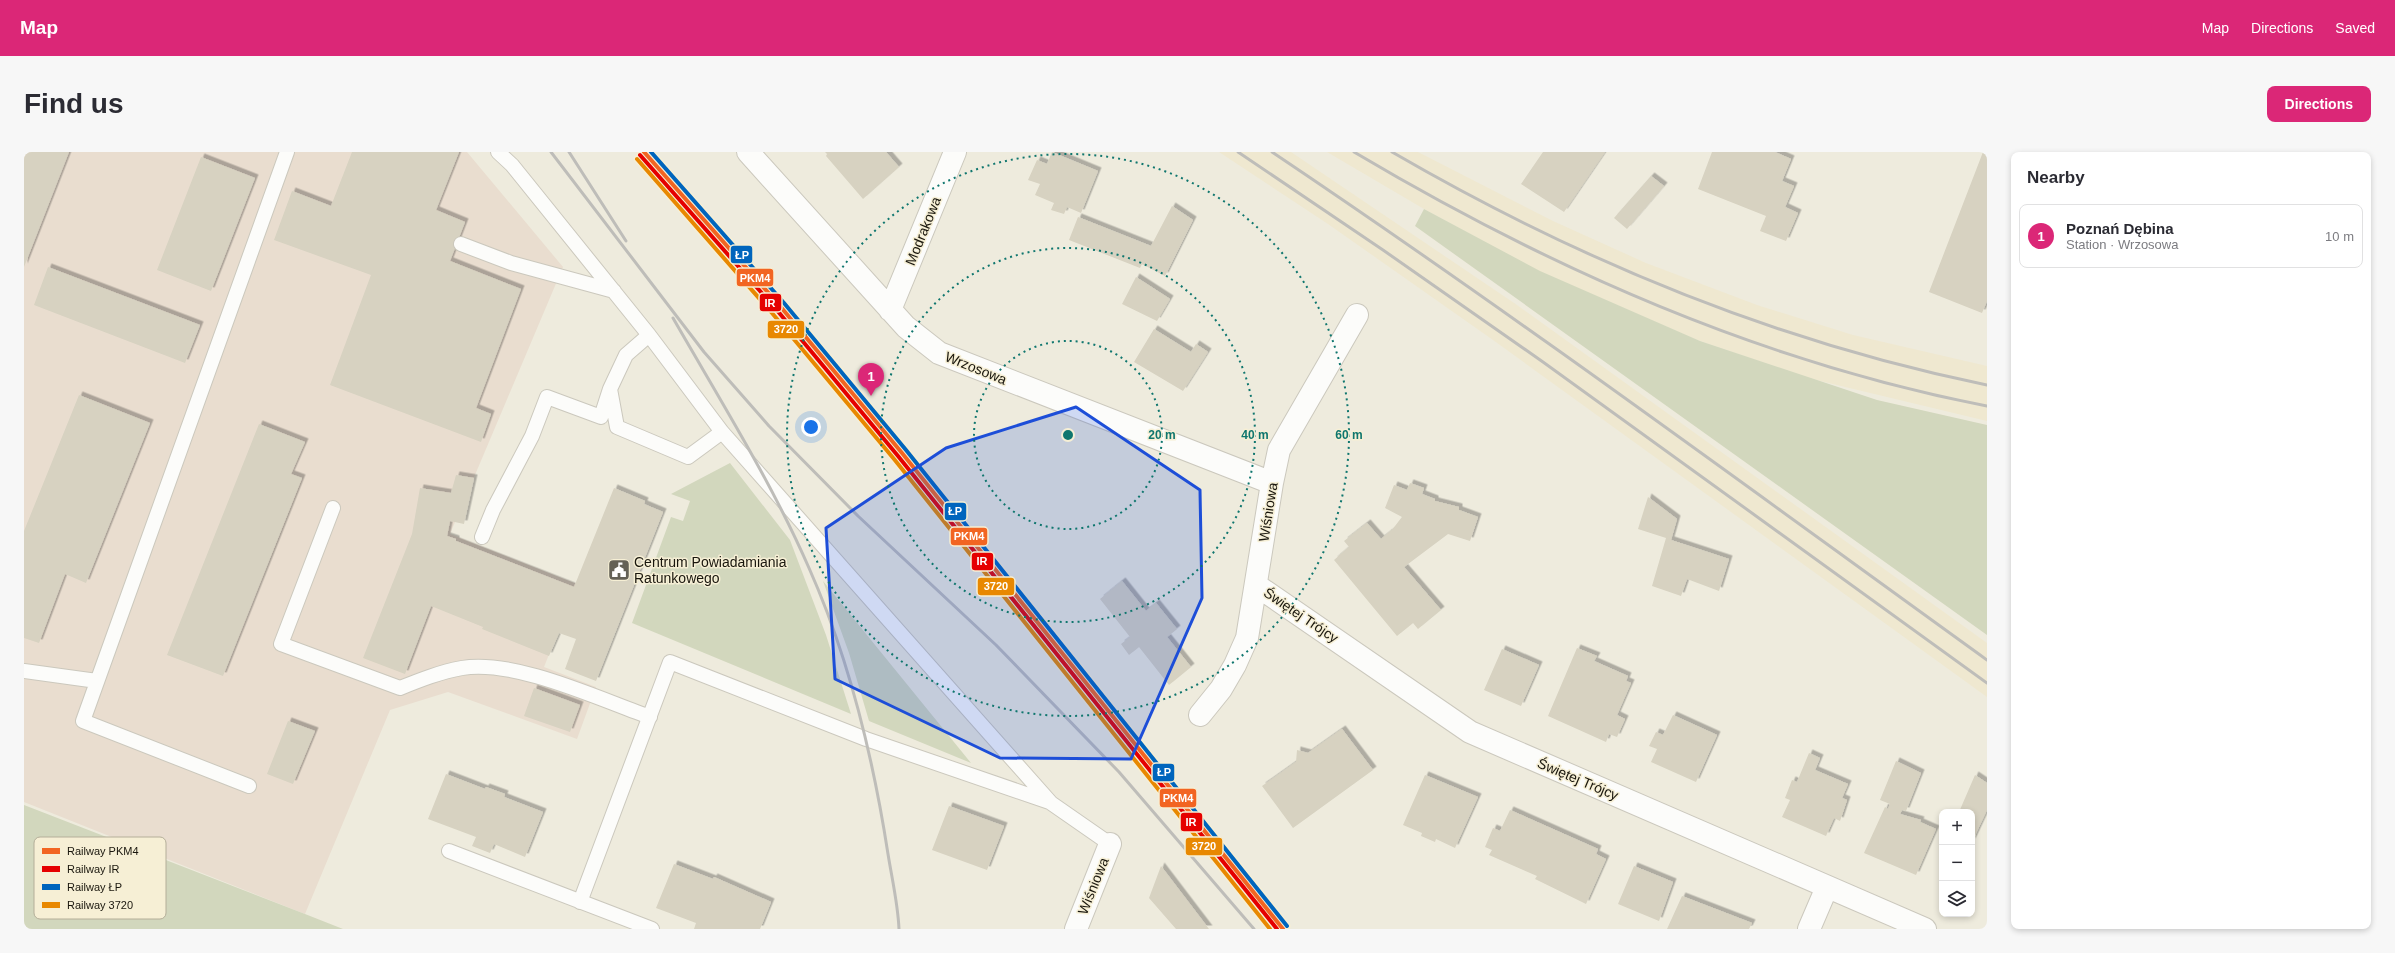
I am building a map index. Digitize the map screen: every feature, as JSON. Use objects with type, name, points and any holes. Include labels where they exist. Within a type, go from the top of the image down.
[{"type":"street","name":"Wrzosowa","points":[[748,152],[890,310],[922,342],[939,353],[1272,484]]},
{"type":"street","name":"Modrakowa","points":[[890,310],[955,152]]},
{"type":"street","name":"Wiśniowa","points":[[1200,715],[1224,683],[1247,638],[1279,450],[1357,315]]},
{"type":"street","name":"Świętej Trójcy","points":[[1256,585],[1470,732],[1925,929]]},
{"type":"street","name":"Wiśniowa","points":[[1076,929],[1110,844]]},
{"type":"street","points":[[1809,929],[1827,887]]},
{"type":"lane","points":[[249,786],[83,721],[287,152]]},
{"type":"lane","points":[[498,152],[512,165],[614,291],[722,432],[1051,803],[1110,844]]},
{"type":"lane","points":[[460,244],[510,263],[614,291]]},
{"type":"lane","points":[[601,417],[610,389],[626,355],[649,335]]},
{"type":"lane","points":[[610,389],[617,427]]},
{"type":"lane","points":[[482,537],[493,510],[532,436],[546,397],[601,417],[617,427],[688,456],[722,432]]},
{"type":"lane","points":[[333,508],[281,644],[400,688],[432,676],[463,668],[499,668],[537,676],[650,717]]},
{"type":"lane","points":[[580,902],[670,662],[866,739],[1051,803]]},
{"type":"lane","points":[[24,671],[97,681]]},
{"type":"lane","points":[[448,851],[652,929]]},
{"type":"highlighted area","points":[[1076,407],[1200,490],[1202,598],[1131,759],[1000,758],[835,679],[826,528],[946,448]]},
{"type":"shaded area","points":[[24,152],[467,152],[563,267],[450,534],[577,584],[544,667],[596,687],[577,739],[448,692],[390,710],[305,914],[166,859],[166,837],[112,837],[24,802]]},
{"type":"shaded area","points":[[1219,152],[1291,152],[1517,305],[1987,643],[1987,697],[1493,340],[1328,224]]},
{"type":"shaded area","points":[[1327,152],[1418,152],[1553,221],[1646,263],[1757,305],[1853,335],[1987,366],[1987,421],[1812,379],[1697,340],[1536,270],[1424,209]]},
{"type":"green space","points":[[1424,209],[1540,271],[1700,341],[1877,400],[1987,425],[1987,635],[1415,226]]},
{"type":"green space","points":[[730,463],[790,540],[826,635],[851,714],[632,623],[671,517],[683,521],[690,501],[671,494]]},
{"type":"green space","points":[[823,581],[971,763],[869,721],[849,653]]},
{"type":"green space","points":[[24,805],[106,837],[34,837],[34,919],[166,919],[166,860],[343,929],[24,929]]},
{"type":"building","points":[[24,152],[69,152],[24,267]]},
{"type":"building","points":[[352,152],[459,152],[436,210],[465,222],[450,261],[521,289],[476,408],[491,414],[481,442],[330,385],[371,275],[274,240],[292,191],[331,206]]},
{"type":"building","points":[[825,152],[886,152],[899,167],[863,199],[826,156],[827,154]]},
{"type":"building","points":[[1052,152],[1098,171],[1081,213],[1067,207],[1064,214],[1051,210],[1054,203],[1035,195],[1040,184],[1028,180],[1037,160],[1047,164]]},
{"type":"building","points":[[1543,152],[1605,152],[1564,212],[1521,184]]},
{"type":"building","points":[[1712,152],[1775,152],[1791,159],[1782,181],[1794,186],[1785,207],[1798,213],[1786,241],[1760,231],[1766,216],[1698,189]]},
{"type":"building","points":[[1983,152],[1987,152],[1987,301],[1982,313],[1929,292]]},
{"type":"building","points":[[201,157],[255,178],[211,291],[157,270]]},
{"type":"building","points":[[1651,176],[1664,186],[1627,229],[1614,218]]},
{"type":"building","points":[[1172,206],[1193,220],[1165,276],[1142,264],[1140,268],[1069,240],[1078,217],[1151,246]]},
{"type":"building","points":[[48,267],[200,325],[185,363],[34,305]]},
{"type":"building","points":[[1136,277],[1170,299],[1157,321],[1122,304]]},
{"type":"building","points":[[1154,329],[1191,352],[1196,344],[1208,352],[1183,391],[1134,362]]},
{"type":"building","points":[[79,395],[150,423],[86,583],[65,574],[39,643],[24,638],[24,531]]},
{"type":"building","points":[[259,424],[305,442],[291,474],[302,478],[223,676],[167,655]]},
{"type":"building","points":[[456,475],[474,478],[464,524],[450,521],[447,536],[456,539],[456,541],[574,587],[614,488],[645,501],[644,504],[663,512],[596,681],[565,669],[576,639],[559,633],[549,656],[482,629],[483,627],[431,606],[405,674],[363,658],[412,534],[420,488],[451,493]]},
{"type":"building","points":[[1410,483],[1424,488],[1422,494],[1435,499],[1435,501],[1459,507],[1459,510],[1478,517],[1470,541],[1448,534],[1404,567],[1441,610],[1418,629],[1413,623],[1397,636],[1334,560],[1349,547],[1344,541],[1367,523],[1381,539],[1392,530],[1402,517],[1385,508],[1394,485],[1407,490]]},
{"type":"building","points":[[1648,497],[1677,519],[1671,540],[1729,559],[1719,591],[1687,579],[1681,596],[1652,586],[1666,538],[1638,529]]},
{"type":"building","points":[[1122,581],[1146,611],[1156,603],[1177,629],[1167,637],[1191,667],[1169,685],[1139,647],[1129,655],[1121,644],[1130,637],[1100,599]]},
{"type":"building","points":[[1577,648],[1597,656],[1594,661],[1628,676],[1626,681],[1631,683],[1617,715],[1625,719],[1617,737],[1609,734],[1606,742],[1548,716]]},
{"type":"building","points":[[1502,649],[1539,665],[1521,706],[1484,690]]},
{"type":"building","points":[[534,688],[580,705],[570,732],[524,716]]},
{"type":"building","points":[[1673,715],[1717,735],[1696,782],[1651,762],[1657,749],[1649,746],[1656,732],[1663,735]]},
{"type":"building","points":[[288,721],[315,731],[293,784],[267,774]]},
{"type":"building","points":[[1342,729],[1373,770],[1293,828],[1262,786],[1296,762],[1297,750],[1308,753]]},
{"type":"building","points":[[1809,753],[1820,758],[1815,770],[1848,784],[1842,798],[1847,800],[1840,821],[1834,818],[1826,836],[1782,817],[1790,800],[1785,798],[1792,780],[1797,782]]},
{"type":"building","points":[[1896,761],[1921,773],[1906,811],[1902,810],[1900,814],[1921,820],[1920,822],[1936,829],[1916,875],[1864,853],[1885,807],[1888,809],[1890,804],[1880,800]]},
{"type":"building","points":[[446,774],[485,789],[486,787],[505,794],[504,797],[543,812],[525,857],[494,844],[490,853],[472,846],[476,837],[428,819]]},
{"type":"building","points":[[1425,775],[1478,797],[1455,848],[1436,839],[1435,842],[1421,836],[1422,833],[1403,825]]},
{"type":"building","points":[[1975,775],[1987,783],[1987,810],[1975,836],[1975,809],[1960,809]]},
{"type":"building","points":[[949,806],[1004,826],[987,870],[932,850]]},
{"type":"building","points":[[1510,810],[1598,849],[1596,854],[1606,859],[1586,904],[1535,879],[1537,876],[1489,855],[1492,850],[1485,847],[1493,828],[1500,831]]},
{"type":"building","points":[[674,864],[713,879],[714,877],[771,902],[760,929],[694,929],[696,923],[656,908]]},
{"type":"building","points":[[1161,866],[1209,929],[1176,929],[1149,898]]},
{"type":"building","points":[[1634,866],[1673,882],[1659,921],[1618,904]]},
{"type":"building","points":[[1682,896],[1752,923],[1749,929],[1667,929]]},
{"type":"railway","points":[[551,152],[704,352],[769,426],[858,516],[996,645],[1119,772],[1254,929]]},
{"type":"railway","points":[[569,152],[626,241]]},
{"type":"railway","points":[[1238,152],[1383,250],[1543,362],[1987,683]]},
{"type":"railway","points":[[1272,152],[1543,339],[1987,660]]},
{"type":"railway","points":[[1354,152],[1428,195],[1504,235],[1581,272],[1660,306],[1739,337],[1820,364],[1903,387],[1987,406]]},
{"type":"railway","points":[[1392,152],[1462,191],[1534,228],[1606,262],[1680,293],[1755,321],[1831,346],[1908,367],[1987,385]]},
{"type":"railway","points":[[673,318],[762,472],[809,568],[836,637],[858,708],[875,781],[896,901],[899,929]]},
{"type":"rail line","name":"PKM4","points":[[644,152],[780,306],[902,453],[1283,929]]},
{"type":"rail line","name":"ŁP","points":[[651,152],[784,303],[906,450],[1287,926]]},
{"type":"rail line","name":"IR","points":[[640,155],[776,309],[898,456],[1277,929]]},
{"type":"rail line","name":"3720","points":[[637,159],[772,313],[894,459],[1270,929]]},
{"type":"place","name":"Poznań Dębina","points":[[871,396]]},
{"type":"place","name":"Centrum Powiadamiania Ratunkowego","points":[[619,570]]}]
